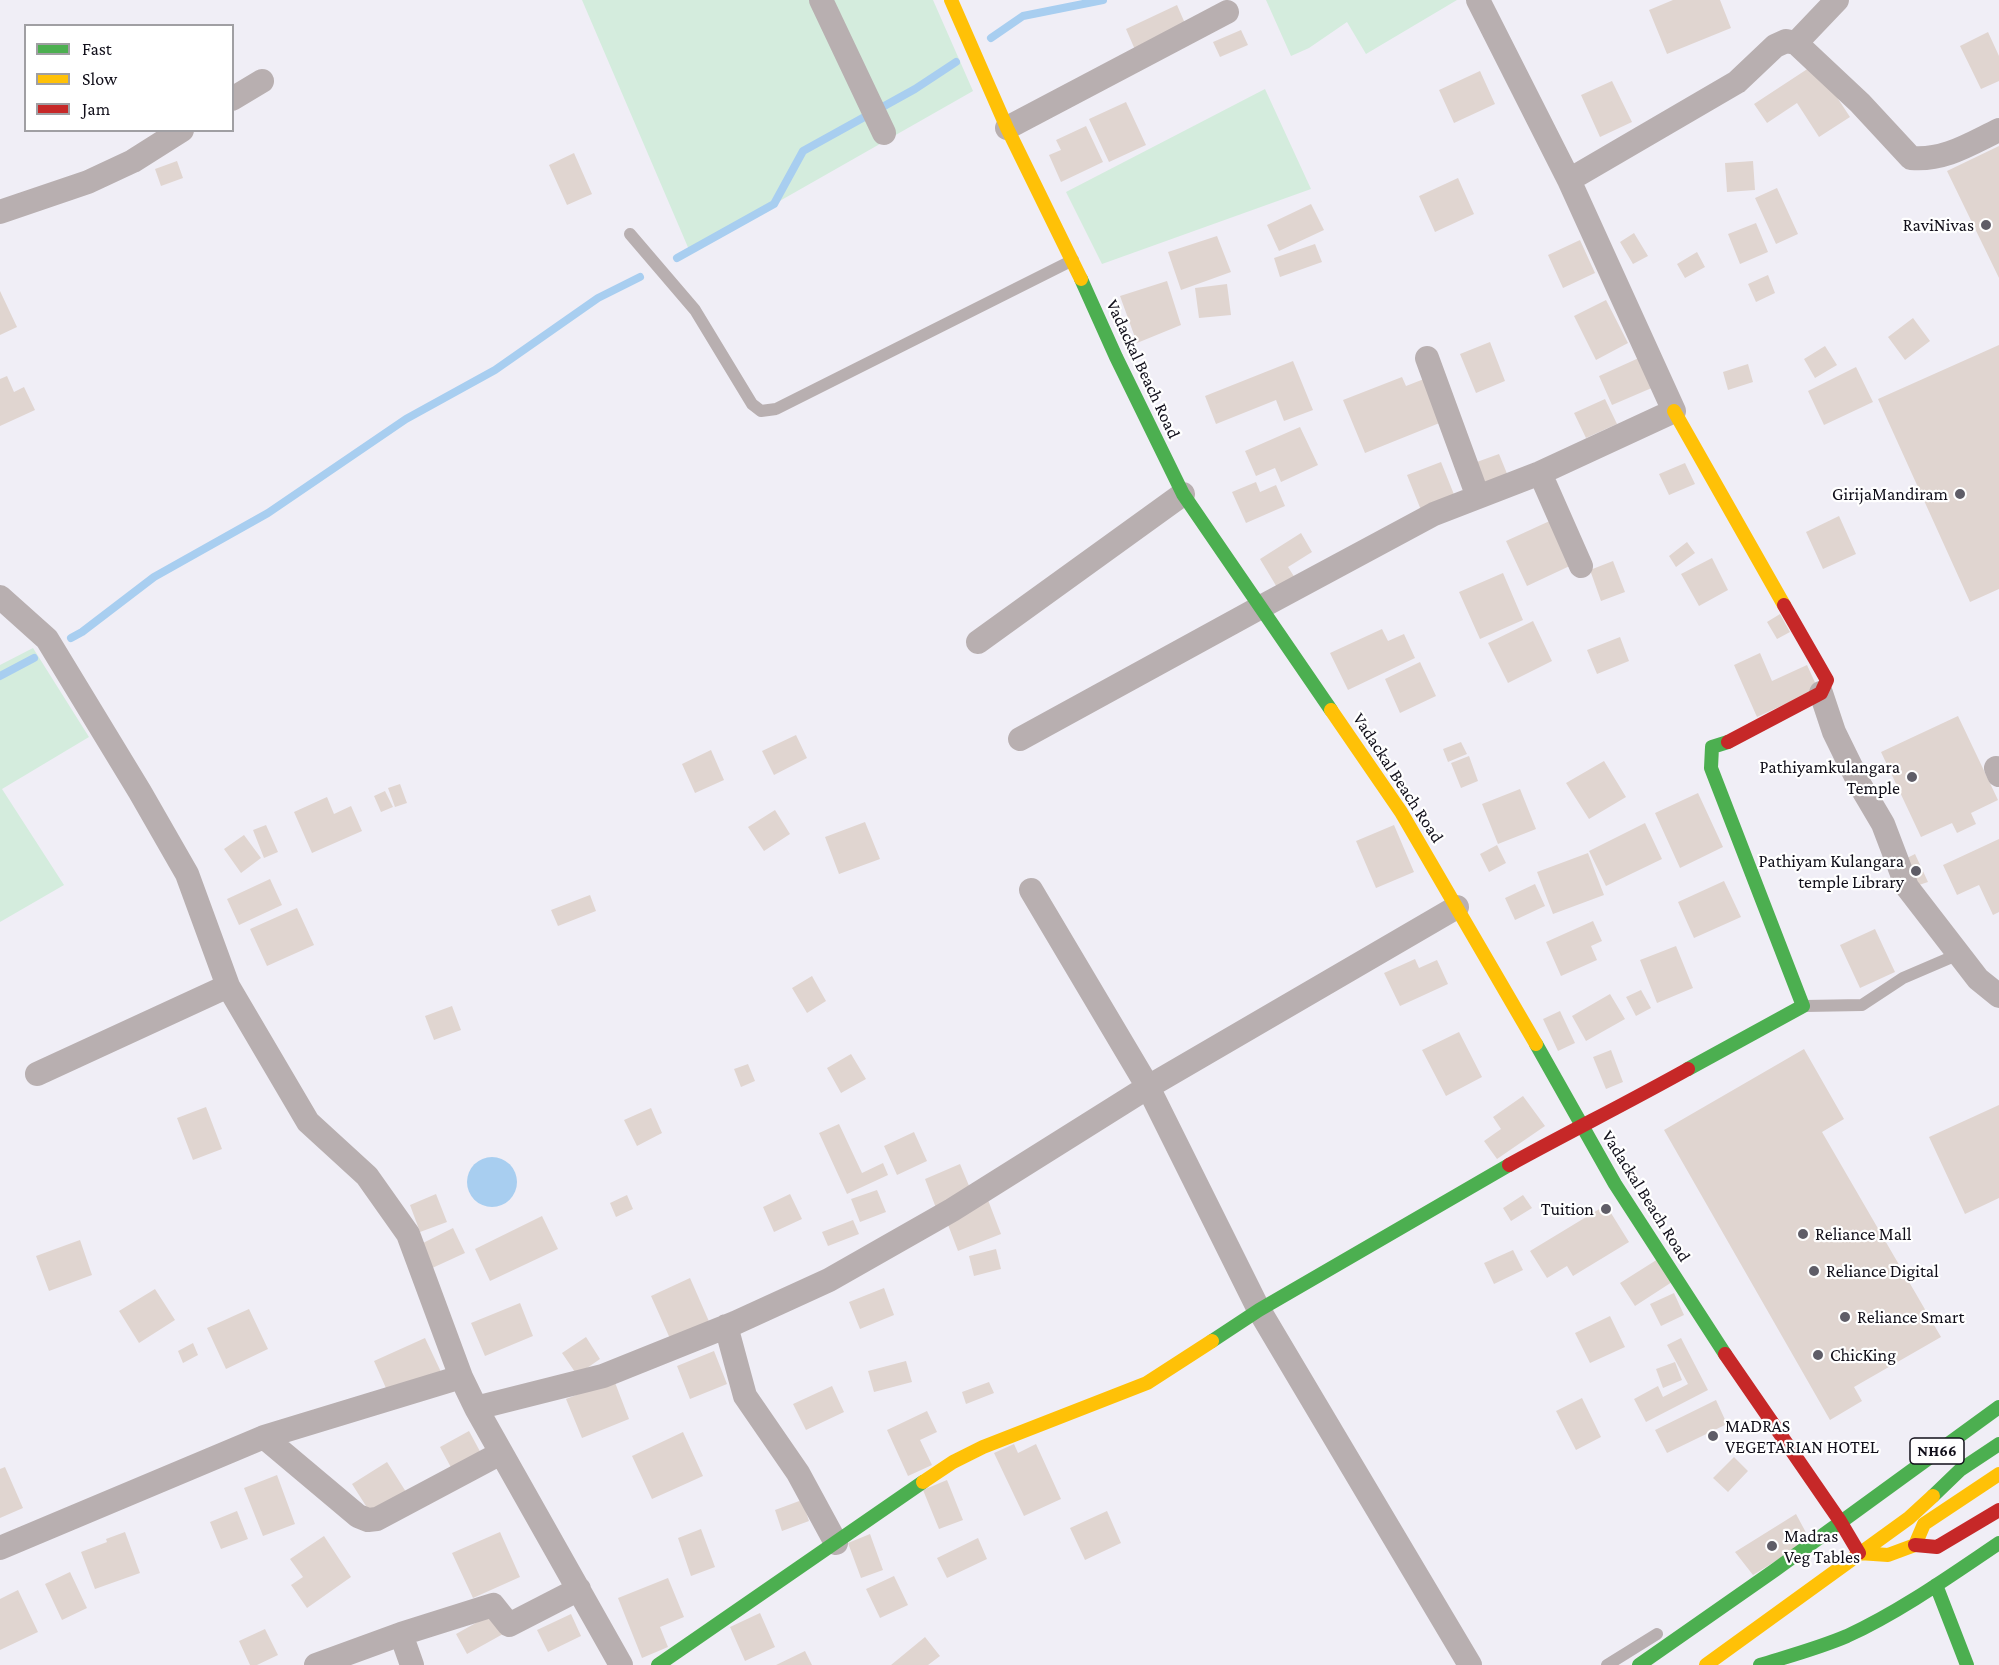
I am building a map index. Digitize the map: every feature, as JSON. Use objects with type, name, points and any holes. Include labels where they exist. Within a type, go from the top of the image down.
[{"type":"main road","name":"Vadackal Beach Road","points":[[951,0],[1007,128],[1073,260],[1116,357],[1183,494],[1401,812],[1615,1184],[1722,1349],[1840,1521],[1859,1553]]},
{"type":"main road","points":[[657,1665],[953,1462],[993,1443],[1147,1383],[1259,1310],[1420,1215],[1582,1124],[1623,1105],[1799,1011],[1803,1006],[1711,768],[1712,747],[1730,741],[1821,693],[1827,680],[1674,411]]},
{"type":"main road","name":"NH66","points":[[1639,1665],[1722,1608],[1999,1407]]},
{"type":"main road","name":"NH66","points":[[1706,1665],[1910,1518],[1960,1470],[1999,1444]]},
{"type":"main road","points":[[1915,1545],[1924,1524],[1999,1474]]},
{"type":"main road","points":[[1859,1553],[1894,1555],[1915,1545],[1937,1547],[1999,1510]]},
{"type":"main road","points":[[1760,1665],[1822,1646],[1874,1621],[1936,1585],[1999,1543]]},
{"type":"main road","points":[[1936,1585],[1967,1665]]},
{"type":"street","points":[[821,0],[877,120]]},
{"type":"street","points":[[1020,739],[1434,514],[1540,472],[1674,411],[1569,180],[1478,0]]},
{"type":"street","points":[[1796,43],[1837,0]]},
{"type":"street","points":[[1007,128],[1227,12]]},
{"type":"street","points":[[1569,180],[1737,82],[1775,46],[1786,41],[1796,43],[1860,103],[1911,158],[1928,159],[1948,154],[1999,130]]},
{"type":"street","points":[[234,98],[262,81]]},
{"type":"street","points":[[0,212],[88,182],[133,161],[179,132]]},
{"type":"street","points":[[1427,358],[1478,497]]},
{"type":"street","points":[[1540,472],[1581,566]]},
{"type":"street","points":[[978,642],[1183,494]]},
{"type":"street","points":[[0,597],[47,639],[146,802],[187,874],[228,986],[308,1122],[367,1176],[408,1234],[461,1377],[476,1408],[621,1665]]},
{"type":"street","points":[[1821,693],[1834,732],[1860,785],[1883,824],[1907,887],[1978,979],[1999,996]]},
{"type":"street","points":[[1031,890],[1148,1087],[1259,1310],[1470,1665]]},
{"type":"street","points":[[476,1408],[603,1376],[726,1326],[829,1280],[952,1210],[1148,1087],[1457,907]]},
{"type":"street","points":[[37,1074],[228,986]]},
{"type":"street","points":[[726,1326],[745,1396],[798,1473],[836,1543]]},
{"type":"street","points":[[0,1548],[264,1437],[461,1377]]},
{"type":"street","points":[[264,1437],[358,1516],[368,1520],[377,1519],[501,1453]]},
{"type":"street","points":[[316,1665],[401,1634],[493,1605],[509,1624],[579,1589]]},
{"type":"street","points":[[401,1634],[412,1665]]},
{"type":"lane","points":[[630,234],[695,310],[752,404],[761,411],[776,409],[1073,260]]},
{"type":"lane","points":[[1803,1006],[1862,1005],[1903,978],[1959,954]]},
{"type":"lane","points":[[1694,1610],[1710,1605],[1722,1608]]},
{"type":"lane","points":[[1607,1665],[1665,1628]]},
{"type":"green space","points":[[582,0],[933,0],[973,91],[690,252]]},
{"type":"green space","points":[[1266,0],[1457,0],[1366,54],[1347,22],[1309,48],[1291,56]]},
{"type":"green space","points":[[1265,89],[1311,189],[1102,264],[1066,192]]},
{"type":"green space","points":[[33,648],[89,737],[2,789],[64,885],[0,922],[0,665]]},
{"type":"water","points":[[497,1157],[510,1164],[516,1172],[516,1192],[510,1200],[502,1206],[487,1207],[474,1200],[468,1192],[467,1177],[474,1164],[482,1158]]},
{"type":"building","points":[[1673,0],[1720,0],[1731,28],[1667,54],[1649,10]]},
{"type":"building","points":[[1177,5],[1187,28],[1136,52],[1126,29]]},
{"type":"building","points":[[1241,30],[1248,45],[1220,57],[1213,42]]},
{"type":"building","points":[[1988,32],[1999,56],[1999,81],[1981,89],[1960,46]]},
{"type":"building","points":[[1815,64],[1850,117],[1819,137],[1797,103],[1767,123],[1754,104]]},
{"type":"building","points":[[1480,71],[1495,104],[1454,123],[1439,90]]},
{"type":"building","points":[[1612,81],[1632,122],[1600,137],[1581,95]]},
{"type":"building","points":[[1126,102],[1146,145],[1109,162],[1089,119]]},
{"type":"building","points":[[1086,126],[1103,162],[1061,182],[1049,155],[1061,150],[1056,140]]},
{"type":"building","name":"RaviNivas","points":[[1999,146],[1999,278],[1947,171]]},
{"type":"building","points":[[574,153],[592,194],[567,205],[549,165]]},
{"type":"building","points":[[177,161],[183,178],[161,186],[155,169]]},
{"type":"building","points":[[1753,161],[1755,190],[1727,192],[1725,163]]},
{"type":"building","points":[[1458,178],[1474,214],[1435,232],[1419,196]]},
{"type":"building","points":[[1777,188],[1798,234],[1776,244],[1755,198]]},
{"type":"building","points":[[1311,204],[1324,230],[1279,251],[1267,225]]},
{"type":"building","points":[[1756,223],[1768,252],[1740,264],[1728,234]]},
{"type":"building","points":[[1634,233],[1648,256],[1633,264],[1620,242]]},
{"type":"building","points":[[1217,236],[1231,272],[1181,290],[1168,252]]},
{"type":"building","points":[[1580,240],[1595,273],[1563,288],[1548,255]]},
{"type":"building","points":[[1315,244],[1322,262],[1280,277],[1274,258]]},
{"type":"building","points":[[1697,252],[1705,267],[1685,278],[1677,264]]},
{"type":"building","points":[[1768,275],[1775,293],[1756,302],[1748,284]]},
{"type":"building","points":[[1167,281],[1181,325],[1137,343],[1120,296]]},
{"type":"building","points":[[1227,284],[1231,315],[1199,318],[1195,288]]},
{"type":"building","points":[[0,291],[17,327],[0,335]]},
{"type":"building","points":[[1606,300],[1628,343],[1596,360],[1574,316]]},
{"type":"building","points":[[1913,318],[1930,341],[1905,360],[1888,337]]},
{"type":"building","points":[[1490,342],[1505,381],[1476,393],[1460,354]]},
{"type":"building","name":"GirijaMandiram","points":[[1999,345],[1999,589],[1970,602],[1878,399]]},
{"type":"building","points":[[1825,346],[1837,365],[1815,378],[1804,359]]},
{"type":"building","points":[[1641,357],[1654,387],[1612,405],[1599,376]]},
{"type":"building","points":[[1293,361],[1313,410],[1284,421],[1276,400],[1216,424],[1205,396]]},
{"type":"building","points":[[1748,364],[1753,382],[1728,390],[1723,372]]},
{"type":"building","points":[[1856,367],[1873,402],[1824,425],[1808,391]]},
{"type":"building","points":[[7,376],[14,392],[24,387],[35,410],[0,426],[0,379]]},
{"type":"building","points":[[1402,377],[1406,386],[1424,379],[1442,422],[1365,453],[1343,400]]},
{"type":"building","points":[[1605,399],[1617,424],[1586,438],[1574,413]]},
{"type":"building","points":[[1300,427],[1318,465],[1281,482],[1275,468],[1256,476],[1245,451]]},
{"type":"building","points":[[1499,454],[1510,481],[1485,491],[1474,463]]},
{"type":"building","points":[[1441,462],[1455,497],[1421,510],[1407,475]]},
{"type":"building","points":[[1685,463],[1695,484],[1669,495],[1659,474]]},
{"type":"building","points":[[1256,482],[1260,492],[1276,485],[1285,506],[1246,523],[1232,492]]},
{"type":"building","points":[[1839,516],[1856,554],[1823,569],[1806,532]]},
{"type":"building","points":[[1554,519],[1574,564],[1527,586],[1506,541]]},
{"type":"building","points":[[1301,533],[1312,552],[1288,567],[1295,578],[1278,589],[1260,559]]},
{"type":"building","points":[[1687,542],[1695,553],[1676,567],[1669,556]]},
{"type":"building","points":[[1712,558],[1728,590],[1699,606],[1681,574]]},
{"type":"building","points":[[1613,561],[1625,592],[1601,601],[1590,570]]},
{"type":"building","points":[[1503,573],[1523,620],[1480,639],[1459,592]]},
{"type":"building","points":[[1780,614],[1790,632],[1777,639],[1767,622]]},
{"type":"building","points":[[1533,621],[1552,661],[1508,683],[1488,643]]},
{"type":"building","points":[[1382,629],[1388,641],[1404,634],[1415,658],[1348,690],[1330,653]]},
{"type":"building","points":[[1620,637],[1629,661],[1597,674],[1587,650]]},
{"type":"building","points":[[1760,653],[1772,681],[1807,665],[1818,689],[1757,717],[1734,665]]},
{"type":"building","points":[[1420,662],[1436,696],[1400,713],[1385,679]]},
{"type":"building","name":"Pathiyamkulangara Temple","points":[[1958,716],[1998,800],[1971,813],[1976,824],[1957,833],[1952,823],[1921,837],[1881,752]]},
{"type":"building","points":[[796,735],[807,758],[774,775],[762,751]]},
{"type":"building","points":[[1461,742],[1467,754],[1448,762],[1443,749]]},
{"type":"building","points":[[711,750],[724,780],[695,793],[682,764]]},
{"type":"building","points":[[1469,756],[1478,781],[1461,788],[1451,763]]},
{"type":"building","points":[[1604,761],[1626,797],[1589,819],[1566,783]]},
{"type":"building","points":[[400,784],[407,803],[395,807],[388,788]]},
{"type":"building","points":[[1520,789],[1536,829],[1498,844],[1482,804]]},
{"type":"building","points":[[385,791],[393,807],[381,812],[374,796]]},
{"type":"building","points":[[1698,793],[1723,847],[1680,868],[1655,813]]},
{"type":"building","points":[[327,797],[334,814],[351,806],[362,831],[312,853],[294,812]]},
{"type":"building","points":[[775,810],[790,834],[764,851],[748,827]]},
{"type":"building","points":[[865,822],[880,859],[839,874],[825,837]]},
{"type":"building","points":[[1645,823],[1662,859],[1606,886],[1589,851]]},
{"type":"building","points":[[266,825],[278,852],[264,858],[253,830]]},
{"type":"building","points":[[1394,825],[1414,872],[1376,888],[1356,841]]},
{"type":"building","points":[[244,835],[261,858],[241,873],[224,849]]},
{"type":"building","points":[[1999,839],[1999,912],[1993,915],[1979,885],[1957,895],[1943,865]]},
{"type":"building","points":[[1497,845],[1506,863],[1489,872],[1480,854]]},
{"type":"building","points":[[1588,853],[1604,895],[1553,914],[1537,872]]},
{"type":"building","name":"Pathiyam Kulangara temple Library","points":[[1915,854],[1928,882],[1916,886],[1905,859]]},
{"type":"building","points":[[270,879],[282,905],[239,925],[227,899]]},
{"type":"building","points":[[1724,881],[1741,917],[1694,938],[1678,902]]},
{"type":"building","points":[[1535,884],[1545,906],[1515,920],[1505,898]]},
{"type":"building","points":[[590,895],[596,911],[558,926],[551,910]]},
{"type":"building","points":[[297,908],[314,945],[267,966],[250,929]]},
{"type":"building","points":[[1593,921],[1602,941],[1591,946],[1597,960],[1561,976],[1546,942]]},
{"type":"building","points":[[1875,929],[1895,972],[1860,988],[1840,945]]},
{"type":"building","points":[[1676,946],[1693,988],[1657,1003],[1640,960]]},
{"type":"building","points":[[1415,959],[1419,968],[1437,960],[1448,984],[1400,1006],[1384,973]]},
{"type":"building","points":[[812,976],[826,1001],[807,1013],[792,988]]},
{"type":"building","points":[[1641,990],[1651,1008],[1636,1016],[1626,997]]},
{"type":"building","points":[[1610,994],[1625,1019],[1586,1041],[1572,1016]]},
{"type":"building","points":[[452,1006],[461,1030],[434,1040],[425,1016]]},
{"type":"building","points":[[1560,1011],[1575,1043],[1558,1051],[1543,1019]]},
{"type":"building","points":[[1459,1032],[1482,1077],[1446,1096],[1422,1050]]},
{"type":"building","name":"Reliance Mall","points":[[1804,1049],[1844,1119],[1822,1132],[1941,1337],[1854,1387],[1862,1401],[1830,1420],[1664,1130]]},
{"type":"building","points":[[1611,1050],[1623,1082],[1606,1089],[1593,1057]]},
{"type":"building","points":[[851,1054],[866,1079],[841,1093],[827,1068]]},
{"type":"building","points":[[748,1064],[755,1081],[741,1087],[734,1069]]},
{"type":"building","points":[[1523,1096],[1545,1126],[1497,1159],[1484,1141],[1501,1129],[1493,1117]]},
{"type":"building","points":[[1999,1105],[1999,1198],[1965,1214],[1929,1137]]},
{"type":"building","points":[[206,1107],[222,1149],[193,1160],[177,1118]]},
{"type":"building","points":[[651,1108],[662,1133],[637,1146],[624,1120]]},
{"type":"building","points":[[839,1124],[862,1173],[883,1163],[888,1175],[847,1194],[819,1133]]},
{"type":"building","points":[[914,1132],[927,1161],[897,1175],[884,1146]]},
{"type":"building","points":[[960,1164],[972,1193],[936,1208],[925,1179]]},
{"type":"building","points":[[877,1190],[886,1212],[860,1222],[851,1199]]},
{"type":"building","points":[[436,1194],[447,1222],[420,1232],[410,1205]]},
{"type":"building","points":[[790,1194],[802,1219],[774,1232],[763,1207]]},
{"type":"building","points":[[627,1195],[633,1209],[616,1217],[610,1203]]},
{"type":"building","points":[[1523,1195],[1532,1208],[1511,1221],[1503,1208]]},
{"type":"building","points":[[988,1200],[1001,1234],[958,1251],[945,1217]]},
{"type":"building","points":[[1606,1205],[1629,1242],[1573,1276],[1567,1266],[1547,1278],[1530,1251]]},
{"type":"building","points":[[542,1216],[558,1249],[490,1281],[475,1249]]},
{"type":"building","points":[[853,1220],[859,1234],[828,1246],[822,1232]]},
{"type":"building","points":[[453,1228],[465,1253],[430,1269],[419,1245]]},
{"type":"building","points":[[80,1240],[92,1275],[49,1291],[36,1256]]},
{"type":"building","points":[[996,1249],[1001,1269],[974,1276],[969,1256]]},
{"type":"building","points":[[1513,1250],[1523,1270],[1494,1284],[1484,1263]]},
{"type":"building","points":[[1658,1259],[1672,1282],[1635,1306],[1620,1283]]},
{"type":"building","points":[[690,1278],[711,1326],[672,1343],[651,1296]]},
{"type":"building","points":[[884,1288],[894,1315],[860,1329],[849,1302]]},
{"type":"building","points":[[155,1289],[175,1320],[139,1343],[119,1311]]},
{"type":"building","points":[[1674,1293],[1684,1315],[1661,1326],[1650,1304]]},
{"type":"building","points":[[520,1303],[533,1336],[485,1356],[471,1323]]},
{"type":"building","points":[[249,1309],[268,1349],[226,1369],[207,1328]]},
{"type":"building","points":[[1610,1316],[1625,1347],[1590,1363],[1575,1333]]},
{"type":"building","points":[[586,1337],[600,1359],[577,1375],[562,1353]]},
{"type":"building","points":[[425,1338],[441,1372],[389,1395],[374,1361]]},
{"type":"building","points":[[1681,1338],[1708,1390],[1646,1422],[1634,1399],[1658,1386],[1663,1397],[1688,1384],[1667,1345]]},
{"type":"building","points":[[193,1343],[198,1355],[183,1363],[178,1351]]},
{"type":"building","points":[[714,1351],[727,1384],[690,1399],[677,1366]]},
{"type":"building","points":[[906,1361],[912,1382],[874,1392],[868,1371]]},
{"type":"building","points":[[1675,1362],[1682,1380],[1663,1388],[1656,1369]]},
{"type":"building","points":[[614,1380],[629,1419],[582,1438],[566,1399]]},
{"type":"building","points":[[989,1382],[994,1393],[966,1404],[962,1392]]},
{"type":"building","points":[[832,1386],[844,1412],[806,1430],[793,1404]]},
{"type":"building","points":[[1582,1398],[1601,1437],[1576,1450],[1556,1411]]},
{"type":"building","points":[[1716,1400],[1727,1424],[1667,1453],[1655,1430]]},
{"type":"building","points":[[927,1411],[937,1432],[920,1440],[932,1465],[908,1476],[887,1430]]},
{"type":"building","points":[[469,1431],[483,1457],[454,1473],[440,1447]]},
{"type":"building","points":[[683,1432],[703,1476],[652,1499],[632,1456]]},
{"type":"building","points":[[1014,1444],[1018,1453],[1036,1444],[1061,1499],[1024,1516],[994,1453]]},
{"type":"building","points":[[1734,1457],[1748,1471],[1728,1492],[1713,1478]]},
{"type":"building","points":[[387,1462],[408,1495],[373,1517],[352,1484]]},
{"type":"building","points":[[5,1467],[23,1508],[0,1518],[0,1469]]},
{"type":"building","points":[[277,1475],[295,1524],[263,1536],[244,1488]]},
{"type":"building","points":[[947,1480],[963,1520],[939,1529],[923,1490]]},
{"type":"building","points":[[802,1500],[809,1521],[782,1531],[775,1510]]},
{"type":"building","points":[[237,1511],[248,1539],[221,1549],[210,1522]]},
{"type":"building","points":[[1107,1511],[1121,1543],[1085,1560],[1070,1528]]},
{"type":"building","name":"Madras Veg Tables","points":[[1796,1514],[1810,1540],[1753,1575],[1735,1552]]},
{"type":"building","points":[[701,1529],[715,1567],[691,1576],[678,1538]]},
{"type":"building","points":[[125,1532],[140,1573],[95,1589],[81,1552]]},
{"type":"building","points":[[500,1532],[520,1577],[473,1598],[452,1553]]},
{"type":"building","points":[[870,1534],[883,1570],[861,1578],[848,1543]]},
{"type":"building","points":[[324,1536],[351,1577],[307,1608],[291,1585],[303,1577],[290,1559]]},
{"type":"building","points":[[978,1538],[987,1559],[947,1578],[937,1558]]},
{"type":"building","points":[[70,1572],[87,1608],[62,1620],[45,1584]]},
{"type":"building","points":[[894,1576],[908,1605],[880,1618],[866,1589]]},
{"type":"building","points":[[668,1578],[684,1617],[660,1627],[668,1647],[642,1658],[618,1598]]},
{"type":"building","points":[[18,1590],[38,1632],[0,1650],[0,1599]]},
{"type":"building","points":[[760,1613],[775,1647],[745,1661],[730,1627]]},
{"type":"building","points":[[492,1614],[503,1634],[467,1654],[456,1634]]},
{"type":"building","points":[[571,1614],[581,1636],[548,1652],[537,1630]]},
{"type":"building","points":[[265,1629],[278,1655],[257,1665],[250,1665],[239,1641]]},
{"type":"building","points":[[925,1637],[940,1656],[928,1665],[891,1665]]},
{"type":"building","points":[[805,1651],[812,1665],[776,1665]]},
{"type":"waterway","points":[[991,38],[1023,16],[1103,0]]},
{"type":"waterway","points":[[677,258],[774,204],[803,151],[915,89],[956,62]]},
{"type":"waterway","points":[[71,638],[154,577],[268,513],[406,419],[495,370],[598,298],[640,277]]},
{"type":"waterway","points":[[0,676],[34,658]]},
{"type":"traffic: fast","points":[[1081,279],[1116,357],[1183,494],[1331,710]]},
{"type":"traffic: fast","points":[[1688,1069],[1803,1006],[1711,768],[1712,747],[1728,742]]},
{"type":"traffic: fast","points":[[1536,1044],[1615,1184],[1725,1354]]},
{"type":"traffic: fast","points":[[1212,1341],[1259,1310],[1509,1165]]},
{"type":"traffic: fast","points":[[1639,1665],[1775,1570],[1999,1407]]},
{"type":"traffic: fast","points":[[1933,1496],[1960,1470],[1999,1444]]},
{"type":"traffic: fast","points":[[658,1665],[923,1482]]},
{"type":"traffic: fast","points":[[1760,1665],[1847,1636],[1887,1616],[1999,1543]]},
{"type":"traffic: fast","points":[[1936,1585],[1967,1665]]},
{"type":"traffic: slow","points":[[951,0],[1007,128],[1081,279]]},
{"type":"traffic: slow","points":[[1674,411],[1784,605]]},
{"type":"traffic: slow","points":[[1331,710],[1401,812],[1536,1044]]},
{"type":"traffic: slow","points":[[923,1482],[953,1462],[983,1447],[1147,1383],[1212,1341]]},
{"type":"traffic: slow","points":[[1859,1553],[1888,1555],[1915,1545],[1924,1524],[1999,1474]]},
{"type":"traffic: slow","points":[[1706,1665],[1909,1518],[1933,1496]]},
{"type":"traffic: jam","points":[[1728,742],[1821,693],[1827,680],[1784,605]]},
{"type":"traffic: jam","points":[[1509,1165],[1688,1069]]},
{"type":"traffic: jam","points":[[1725,1354],[1840,1521],[1859,1553]]},
{"type":"traffic: jam","points":[[1915,1545],[1937,1547],[1999,1510]]},
{"type":"place","name":"RaviNivas","points":[[1986,225]]},
{"type":"place","name":"GirijaMandiram","points":[[1960,494]]},
{"type":"place","name":"Pathiyamkulangara Temple","points":[[1912,777]]},
{"type":"place","name":"Pathiyam Kulangara temple Library","points":[[1916,871]]},
{"type":"place","name":"Tuition","points":[[1606,1209]]},
{"type":"place","name":"Reliance Mall","points":[[1803,1234]]},
{"type":"place","name":"Reliance Digital","points":[[1814,1271]]},
{"type":"place","name":"Reliance Smart","points":[[1845,1317]]},
{"type":"place","name":"ChicKing","points":[[1818,1355]]},
{"type":"place","name":"MADRAS VEGETARIAN HOTEL","points":[[1713,1436]]},
{"type":"place","name":"Madras Veg Tables","points":[[1772,1546]]}]
